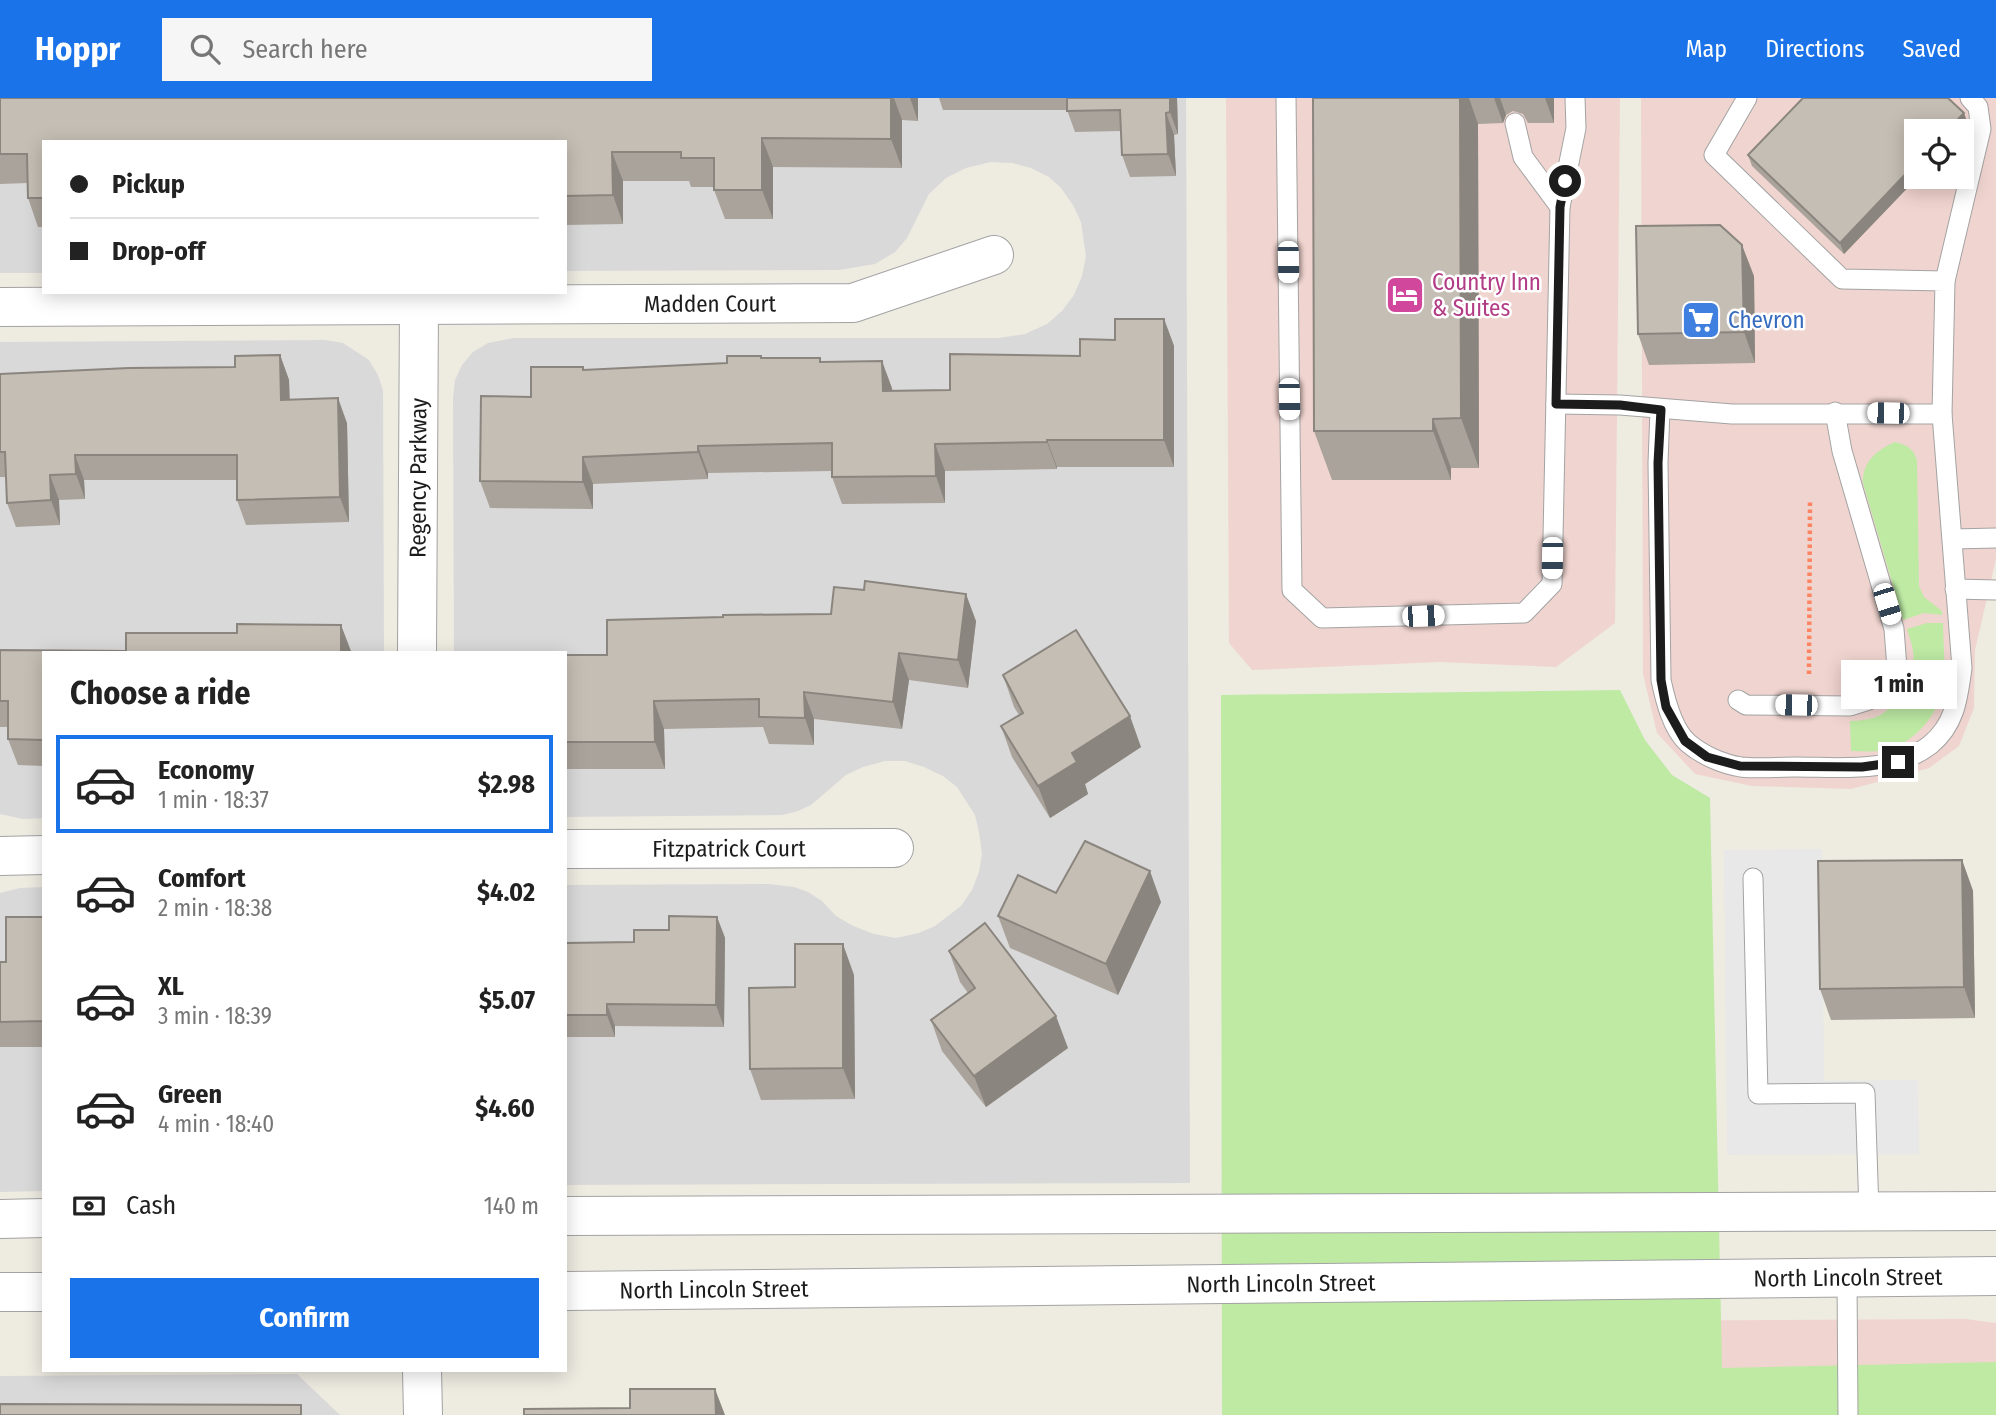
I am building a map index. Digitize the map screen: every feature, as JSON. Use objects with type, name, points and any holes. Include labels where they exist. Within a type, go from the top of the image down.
[{"type":"street","name":"Madden Court","points":[[0,307],[853,303],[994,255]]},
{"type":"street","name":"Regency Parkway","points":[[417,651],[419,304]]},
{"type":"street","name":"Fitzpatrick Court","points":[[567,849],[894,848]]},
{"type":"street","points":[[0,856],[42,855]]},
{"type":"street","points":[[567,1216],[1996,1211]]},
{"type":"street","points":[[0,1219],[42,1219]]},
{"type":"street","name":"North Lincoln Street","points":[[567,1291],[1996,1276]]},
{"type":"street","points":[[0,1292],[42,1292]]},
{"type":"street","points":[[422,1372],[423,1415]]},
{"type":"lane","points":[[1286,98],[1292,590],[1322,618],[1524,613],[1552,584],[1560,207],[1576,128],[1575,98]]},
{"type":"lane","points":[[1747,98],[1714,155],[1842,279],[1945,281]]},
{"type":"lane","points":[[1661,410],[1658,463],[1661,680],[1666,707],[1685,741],[1707,757],[1740,766],[1862,767],[1898,762],[1929,746],[1947,728],[1958,702],[1962,668],[1942,414],[1945,281],[1981,129],[1978,107],[1969,98]]},
{"type":"lane","points":[[1515,123],[1523,157],[1560,207]]},
{"type":"lane","points":[[1556,404],[1620,405],[1732,414],[1942,414]]},
{"type":"lane","points":[[1738,700],[1746,705],[1845,706],[1869,700],[1889,684],[1897,668],[1895,629],[1842,452],[1835,412]]},
{"type":"lane","points":[[1953,539],[1996,538]]},
{"type":"lane","points":[[1955,589],[1996,590]]},
{"type":"lane","points":[[1753,878],[1758,1094],[1865,1093],[1870,1211]]},
{"type":"lane","points":[[1847,1278],[1848,1415]]},
{"type":"path","points":[[1810,500],[1810,686],[1845,686],[1845,706]]},
{"type":"shaded area","points":[[0,98],[1186,98],[1190,1183],[567,1185],[567,885],[768,884],[794,887],[822,901],[836,916],[853,926],[896,938],[935,926],[961,906],[972,890],[979,872],[982,854],[979,832],[975,815],[957,787],[943,776],[905,761],[885,761],[863,767],[846,775],[811,805],[782,815],[567,817],[567,651],[454,651],[453,398],[455,380],[462,365],[473,352],[488,343],[514,338],[999,338],[1025,334],[1047,324],[1062,311],[1074,295],[1086,256],[1081,222],[1061,188],[1049,177],[1012,163],[991,162],[966,168],[946,178],[929,194],[907,238],[895,252],[875,264],[839,270],[567,271],[567,140],[42,140],[42,273],[0,273]]},
{"type":"shaded area","points":[[1226,98],[1620,98],[1615,623],[1556,667],[1440,662],[1252,670],[1229,643]]},
{"type":"shaded area","points":[[1641,98],[1996,98],[1996,559],[1975,650],[1974,708],[1959,746],[1929,768],[1851,789],[1752,786],[1695,774],[1657,733],[1643,674]]},
{"type":"shaded area","points":[[325,340],[343,343],[369,360],[383,390],[384,651],[42,651],[42,818],[23,819],[0,814],[0,342]]},
{"type":"shaded area","points":[[1822,849],[1824,1081],[1918,1080],[1919,1154],[1727,1155],[1724,850]]},
{"type":"shaded area","points":[[42,887],[42,1191],[0,1192],[0,893],[20,888]]},
{"type":"shaded area","points":[[1965,1319],[1996,1323],[1996,1415],[1613,1415],[1612,1321]]},
{"type":"shaded area","points":[[297,1374],[340,1415],[0,1415],[0,1376]]},
{"type":"green space","points":[[1895,442],[1909,448],[1917,460],[1919,586],[1924,597],[1942,611],[1942,615],[1924,613],[1903,620],[1863,483],[1868,463],[1882,449]]},
{"type":"green space","points":[[1927,623],[1943,623],[1944,653],[1941,696],[1930,718],[1913,736],[1891,748],[1851,751],[1850,721],[1873,718],[1898,700],[1912,671],[1913,648],[1907,629]]},
{"type":"green space","points":[[1620,690],[1645,740],[1672,775],[1710,798],[1722,1368],[1996,1362],[1996,1415],[1222,1415],[1221,695]]},
{"type":"building","points":[[0,98],[891,98],[891,139],[762,138],[762,190],[714,190],[714,158],[681,158],[681,152],[612,152],[613,195],[567,196],[567,140],[42,140],[42,198],[28,198],[27,154],[0,154]]},
{"type":"building","points":[[1067,98],[1170,98],[1170,112],[1166,113],[1168,154],[1122,155],[1120,110],[1067,111]]},
{"type":"building","name":"Country Inn & Suites","points":[[1313,98],[1460,98],[1461,418],[1433,419],[1433,431],[1314,431]]},
{"type":"building","points":[[1803,98],[1948,98],[1964,113],[1958,119],[1904,119],[1904,176],[1840,243],[1748,155]]},
{"type":"building","name":"Chevron","points":[[1720,225],[1742,245],[1744,332],[1638,334],[1636,226]]},
{"type":"building","points":[[1115,319],[1164,319],[1164,440],[935,444],[936,476],[832,477],[832,443],[698,446],[698,452],[583,457],[583,482],[480,481],[481,396],[531,397],[531,367],[583,367],[583,370],[727,363],[727,356],[820,358],[820,362],[882,361],[883,391],[950,390],[950,354],[1080,356],[1080,339],[1115,340]]},
{"type":"building","points":[[280,355],[281,400],[338,398],[340,497],[237,500],[237,455],[75,455],[76,474],[50,475],[51,500],[7,503],[5,452],[0,452],[0,374],[129,368],[235,367],[235,356]]},
{"type":"building","points":[[865,581],[966,594],[958,660],[899,653],[893,702],[804,692],[805,718],[759,717],[759,699],[654,701],[655,742],[567,742],[567,655],[607,655],[607,620],[831,614],[834,587],[864,590]]},
{"type":"building","points":[[237,624],[341,625],[341,651],[126,651],[126,633],[237,633]]},
{"type":"building","points":[[1076,630],[1130,716],[1072,753],[1077,762],[1038,786],[1001,726],[1023,713],[1003,675]]},
{"type":"building","points":[[0,650],[126,651],[42,651],[42,740],[8,739],[8,701],[0,701]]},
{"type":"building","points":[[1085,841],[1150,871],[1106,964],[998,916],[1018,875],[1056,893]]},
{"type":"building","points":[[1962,860],[1964,987],[1820,989],[1818,861]]},
{"type":"building","points":[[669,916],[717,917],[716,1005],[607,1004],[607,1015],[567,1015],[567,943],[634,942],[634,930],[669,930]]},
{"type":"building","points":[[6,917],[42,917],[42,1021],[0,1022],[0,962],[6,962]]},
{"type":"building","points":[[985,923],[1056,1016],[974,1076],[931,1020],[975,988],[949,951]]},
{"type":"building","points":[[795,944],[843,944],[843,1068],[750,1069],[749,988],[795,987]]},
{"type":"building","points":[[630,1389],[715,1389],[716,1415],[524,1415],[524,1409],[630,1408]]},
{"type":"building","points":[[0,1404],[301,1405],[301,1415],[0,1415]]},
{"type":"place","name":"Country Inn & Suites","points":[[1405,295]]},
{"type":"place","name":"Chevron","points":[[1701,320]]},
{"type":"route","points":[[1565,181],[1560,207],[1556,404],[1620,405],[1661,410],[1658,463],[1661,680],[1666,707],[1685,741],[1707,757],[1740,766],[1862,767],[1898,762]]}]
